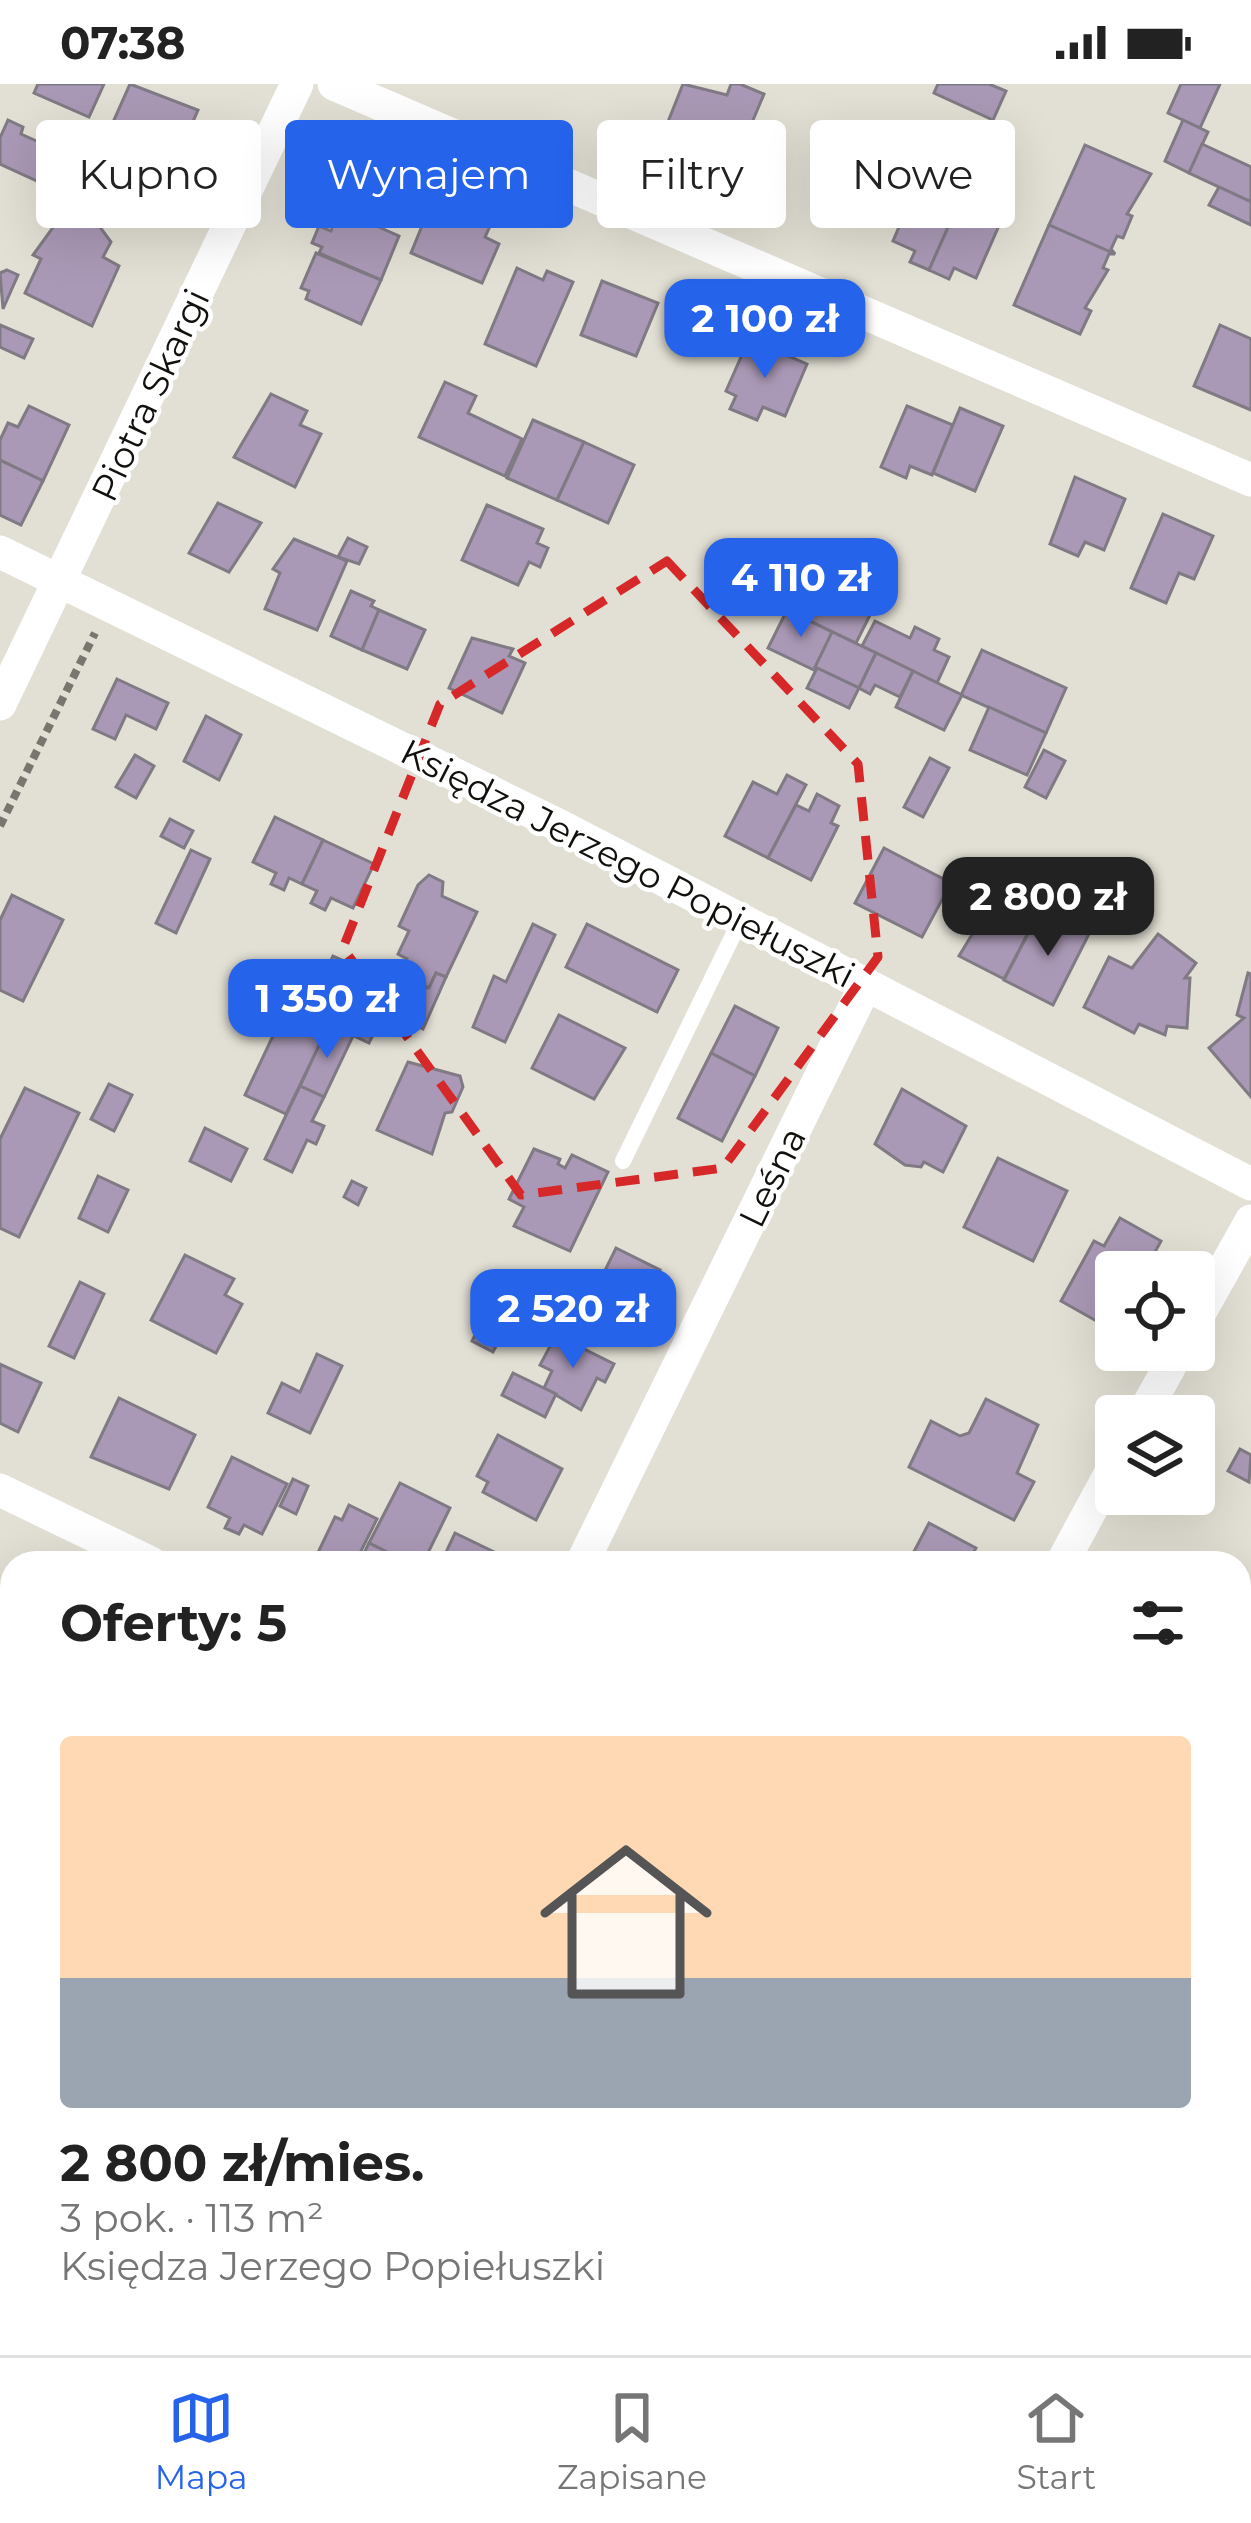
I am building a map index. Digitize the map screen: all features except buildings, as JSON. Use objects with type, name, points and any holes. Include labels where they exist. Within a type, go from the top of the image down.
[{"type":"street","name":"Piotra Skargi","points":[[0,704],[297,84]]},
{"type":"street","points":[[334,84],[1251,480]]},
{"type":"street","name":"Księdza Jerzego Popiełuszki","points":[[0,552],[741,920],[1251,1184]]},
{"type":"street","name":"Leśna","points":[[589,1551],[866,984]]},
{"type":"street","points":[[1215,1285],[1251,1221]]},
{"type":"street","points":[[0,1490],[126,1551]]},
{"type":"street","points":[[1068,1551],[1095,1502]]},
{"type":"lane","points":[[623,1161],[741,920]]},
{"type":"path","points":[[0,826],[109,603]]},
{"type":"highlighted area","points":[[667,561],[858,764],[878,957],[723,1168],[521,1195],[343,948],[440,704]]}]
